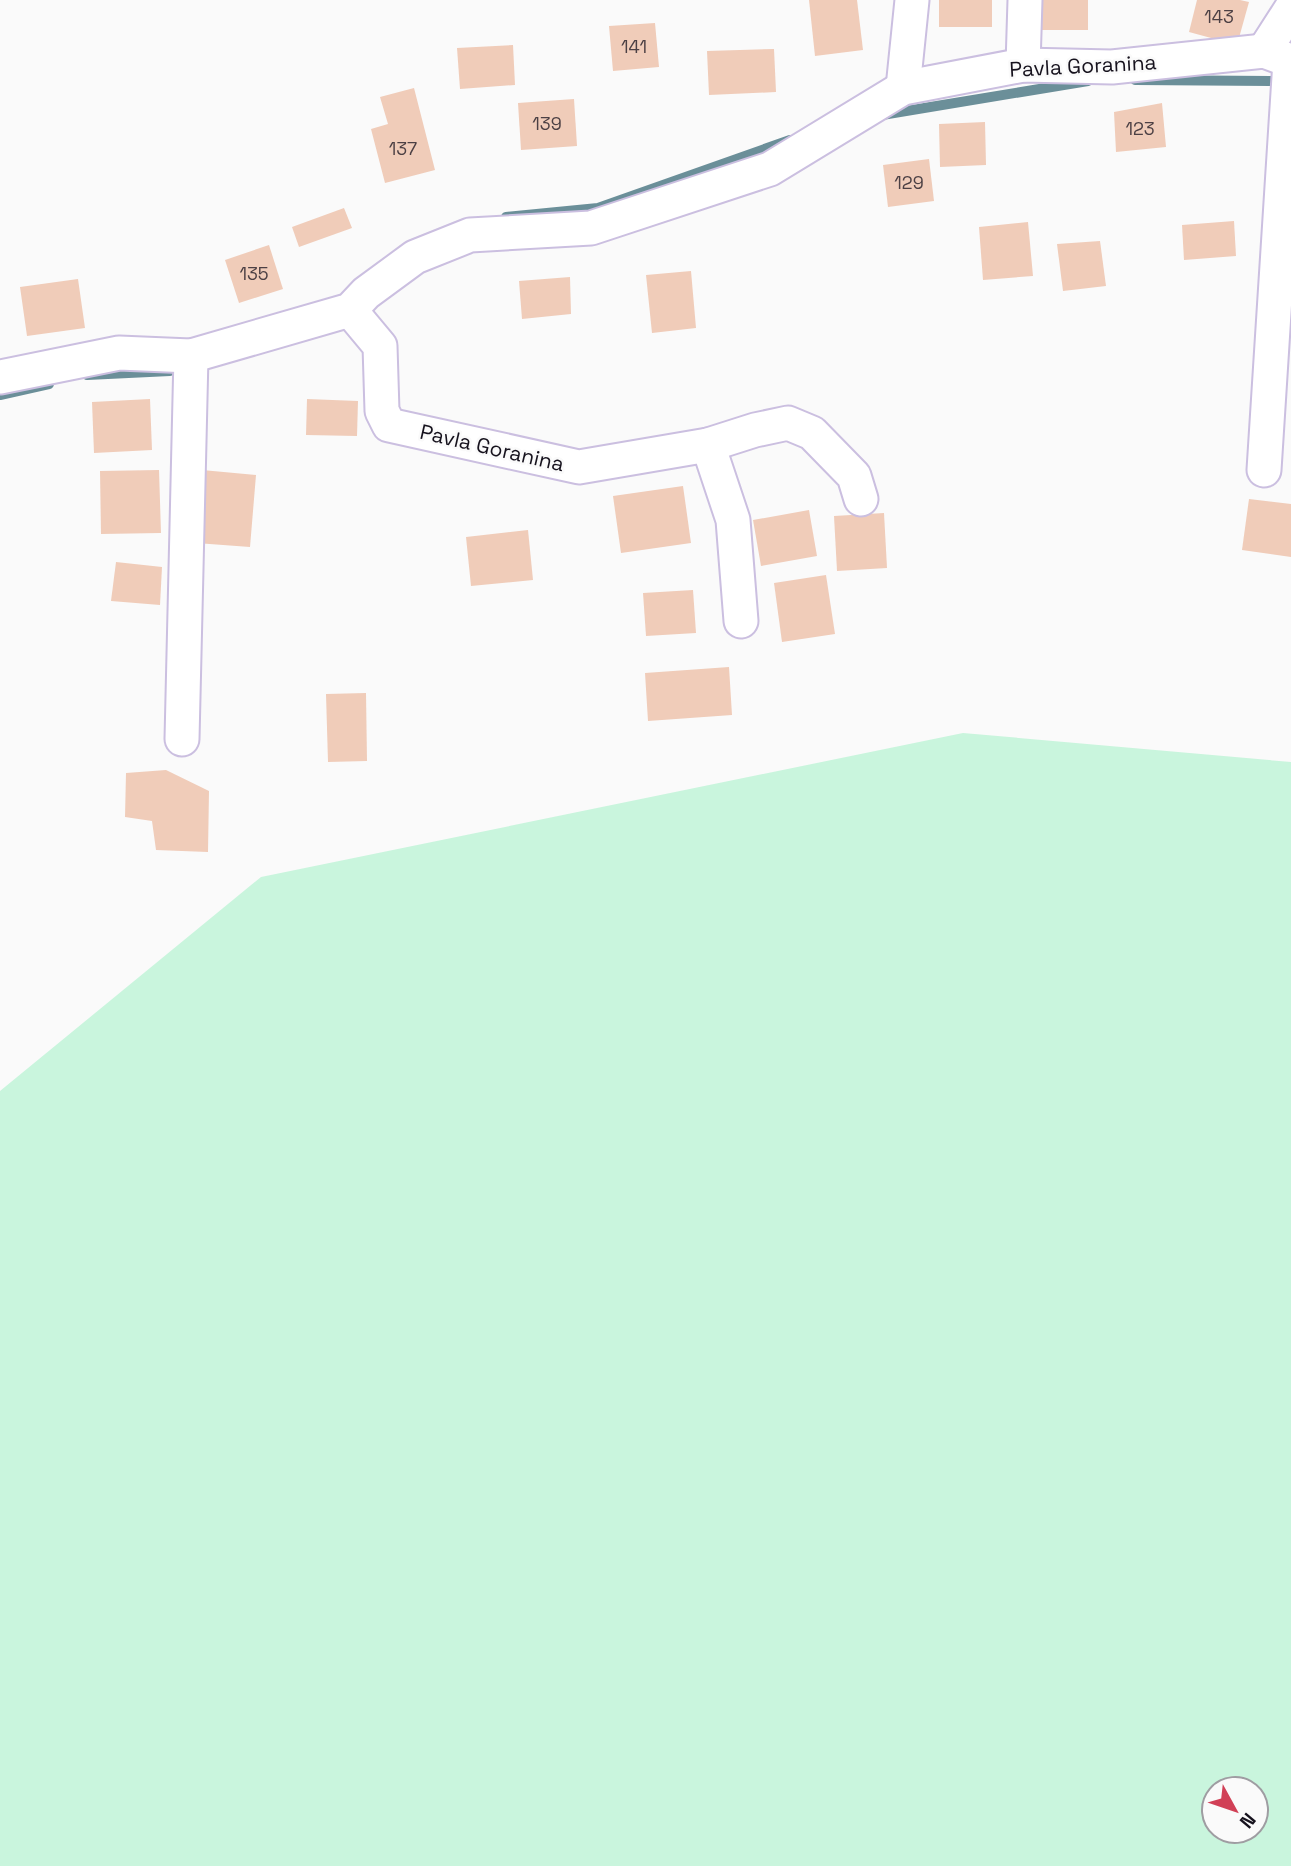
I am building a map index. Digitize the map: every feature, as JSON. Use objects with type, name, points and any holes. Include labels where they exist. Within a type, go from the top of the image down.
[{"type":"street","points":[[903,88],[912,0]]},
{"type":"street","points":[[1023,65],[1025,0]]},
{"type":"street","points":[[1264,470],[1282,58],[1291,9]]},
{"type":"street","name":"Pavla Goranina","points":[[0,377],[119,353],[191,355],[350,310],[366,293],[415,257],[470,235],[591,228],[770,169],[903,88],[1023,65],[1112,67],[1282,58]]},
{"type":"street","name":"Pavla Goranina","points":[[350,310],[380,346],[382,411],[389,425],[579,467],[708,445]]},
{"type":"street","points":[[182,740],[191,355]]},
{"type":"street","points":[[741,621],[733,520],[708,445],[788,423],[812,433],[846,467],[854,476],[861,499]]},
{"type":"green space","points":[[963,733],[1291,762],[1291,1866],[0,1866],[0,1091],[261,877]]},
{"type":"building","points":[[809,0],[857,0],[863,50],[815,56]]},
{"type":"building","points":[[939,0],[992,0],[992,27],[939,27]]},
{"type":"building","points":[[1035,0],[1088,0],[1088,30],[1035,30]]},
{"type":"building","points":[[1197,0],[1249,2],[1237,45],[1189,32]]},
{"type":"building","points":[[655,23],[659,67],[613,71],[609,26]]},
{"type":"building","points":[[513,45],[515,85],[460,89],[457,48]]},
{"type":"building","points":[[774,49],[776,92],[709,95],[707,51]]},
{"type":"building","points":[[414,88],[435,170],[385,183],[371,129],[388,124],[380,97]]},
{"type":"building","points":[[574,99],[577,146],[521,150],[518,103]]},
{"type":"building","points":[[1162,103],[1166,147],[1116,152],[1114,112]]},
{"type":"building","points":[[985,122],[986,165],[940,167],[939,124]]},
{"type":"building","points":[[929,159],[934,201],[888,207],[883,165]]},
{"type":"building","points":[[344,208],[352,228],[299,247],[292,227]]},
{"type":"building","points":[[1234,221],[1236,256],[1184,260],[1182,225]]},
{"type":"building","points":[[1028,222],[1033,276],[983,280],[979,227]]},
{"type":"building","points":[[1100,241],[1106,286],[1063,291],[1057,244]]},
{"type":"building","points":[[269,245],[283,289],[239,303],[225,260]]},
{"type":"building","points":[[691,271],[696,328],[652,333],[646,275]]},
{"type":"building","points":[[570,277],[571,314],[522,319],[519,281]]},
{"type":"building","points":[[78,279],[85,328],[27,336],[20,287]]},
{"type":"building","points":[[150,399],[152,450],[94,453],[92,402]]},
{"type":"building","points":[[307,399],[358,401],[357,436],[306,435]]},
{"type":"building","points":[[159,470],[161,533],[101,534],[100,471]]},
{"type":"building","points":[[202,470],[256,475],[250,547],[196,543]]},
{"type":"building","points":[[683,486],[691,543],[621,553],[613,496]]},
{"type":"building","points":[[1249,499],[1291,504],[1291,557],[1242,550]]},
{"type":"building","points":[[809,510],[817,556],[761,566],[753,520]]},
{"type":"building","points":[[884,513],[887,568],[837,571],[834,516]]},
{"type":"building","points":[[528,530],[533,580],[471,586],[466,537]]},
{"type":"building","points":[[116,562],[162,567],[160,605],[111,601]]},
{"type":"building","points":[[826,575],[835,634],[782,642],[774,583]]},
{"type":"building","points":[[693,590],[696,633],[646,636],[643,593]]},
{"type":"building","points":[[729,667],[732,715],[648,721],[645,673]]},
{"type":"building","points":[[366,693],[367,761],[328,762],[326,694]]},
{"type":"building","points":[[166,770],[209,791],[208,852],[156,850],[152,821],[125,817],[126,773]]},
{"type":"waterway","points":[[1135,80],[1271,81],[1284,84]]},
{"type":"waterway","points":[[882,115],[1088,81]]},
{"type":"waterway","points":[[506,217],[598,208],[790,140]]},
{"type":"waterway","points":[[87,375],[170,371]]},
{"type":"waterway","points":[[0,395],[49,384]]}]
